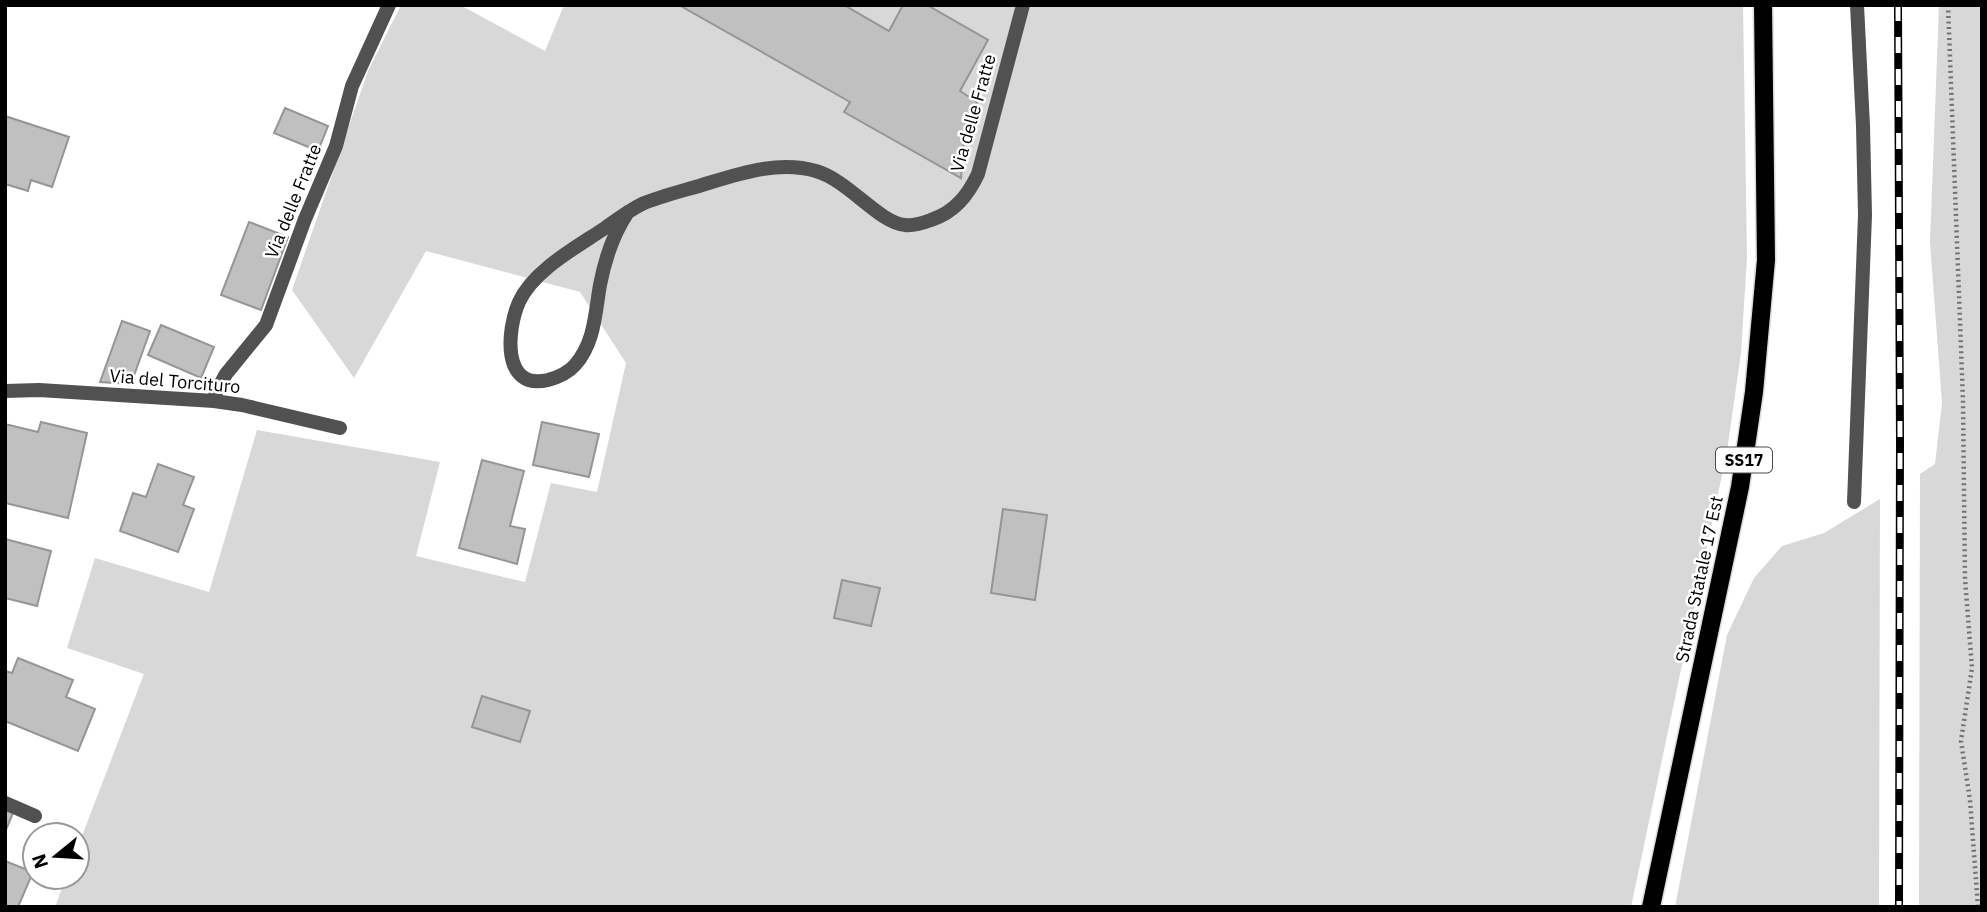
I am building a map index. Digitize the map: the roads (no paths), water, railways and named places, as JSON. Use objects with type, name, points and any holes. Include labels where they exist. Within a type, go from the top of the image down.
[{"type":"main road","name":"Strada Statale 17 Est","points":[[1651,907],[1740,487],[1754,392],[1766,260],[1763,5]]},
{"type":"street","name":"Via delle Fratte","points":[[214,401],[216,391],[226,374],[266,324],[340,133],[352,86],[389,5]]},
{"type":"street","name":"Via delle Fratte","points":[[628,212],[612,241],[601,283],[593,332],[583,354],[561,376],[542,381],[525,377],[517,371],[509,339],[520,300],[529,286],[548,268],[628,212],[654,200],[739,173],[790,167],[814,170],[832,177],[894,223],[906,226],[938,217],[958,204],[970,190],[978,174],[1023,5]]},
{"type":"street","points":[[1854,502],[1865,215],[1857,5]]},
{"type":"street","name":"Via del Torcituro","points":[[5,391],[39,390],[214,401],[243,405],[340,429]]},
{"type":"street","points":[[5,803],[35,816]]},
{"type":"railway","points":[[1898,5],[1899,907]]}]
